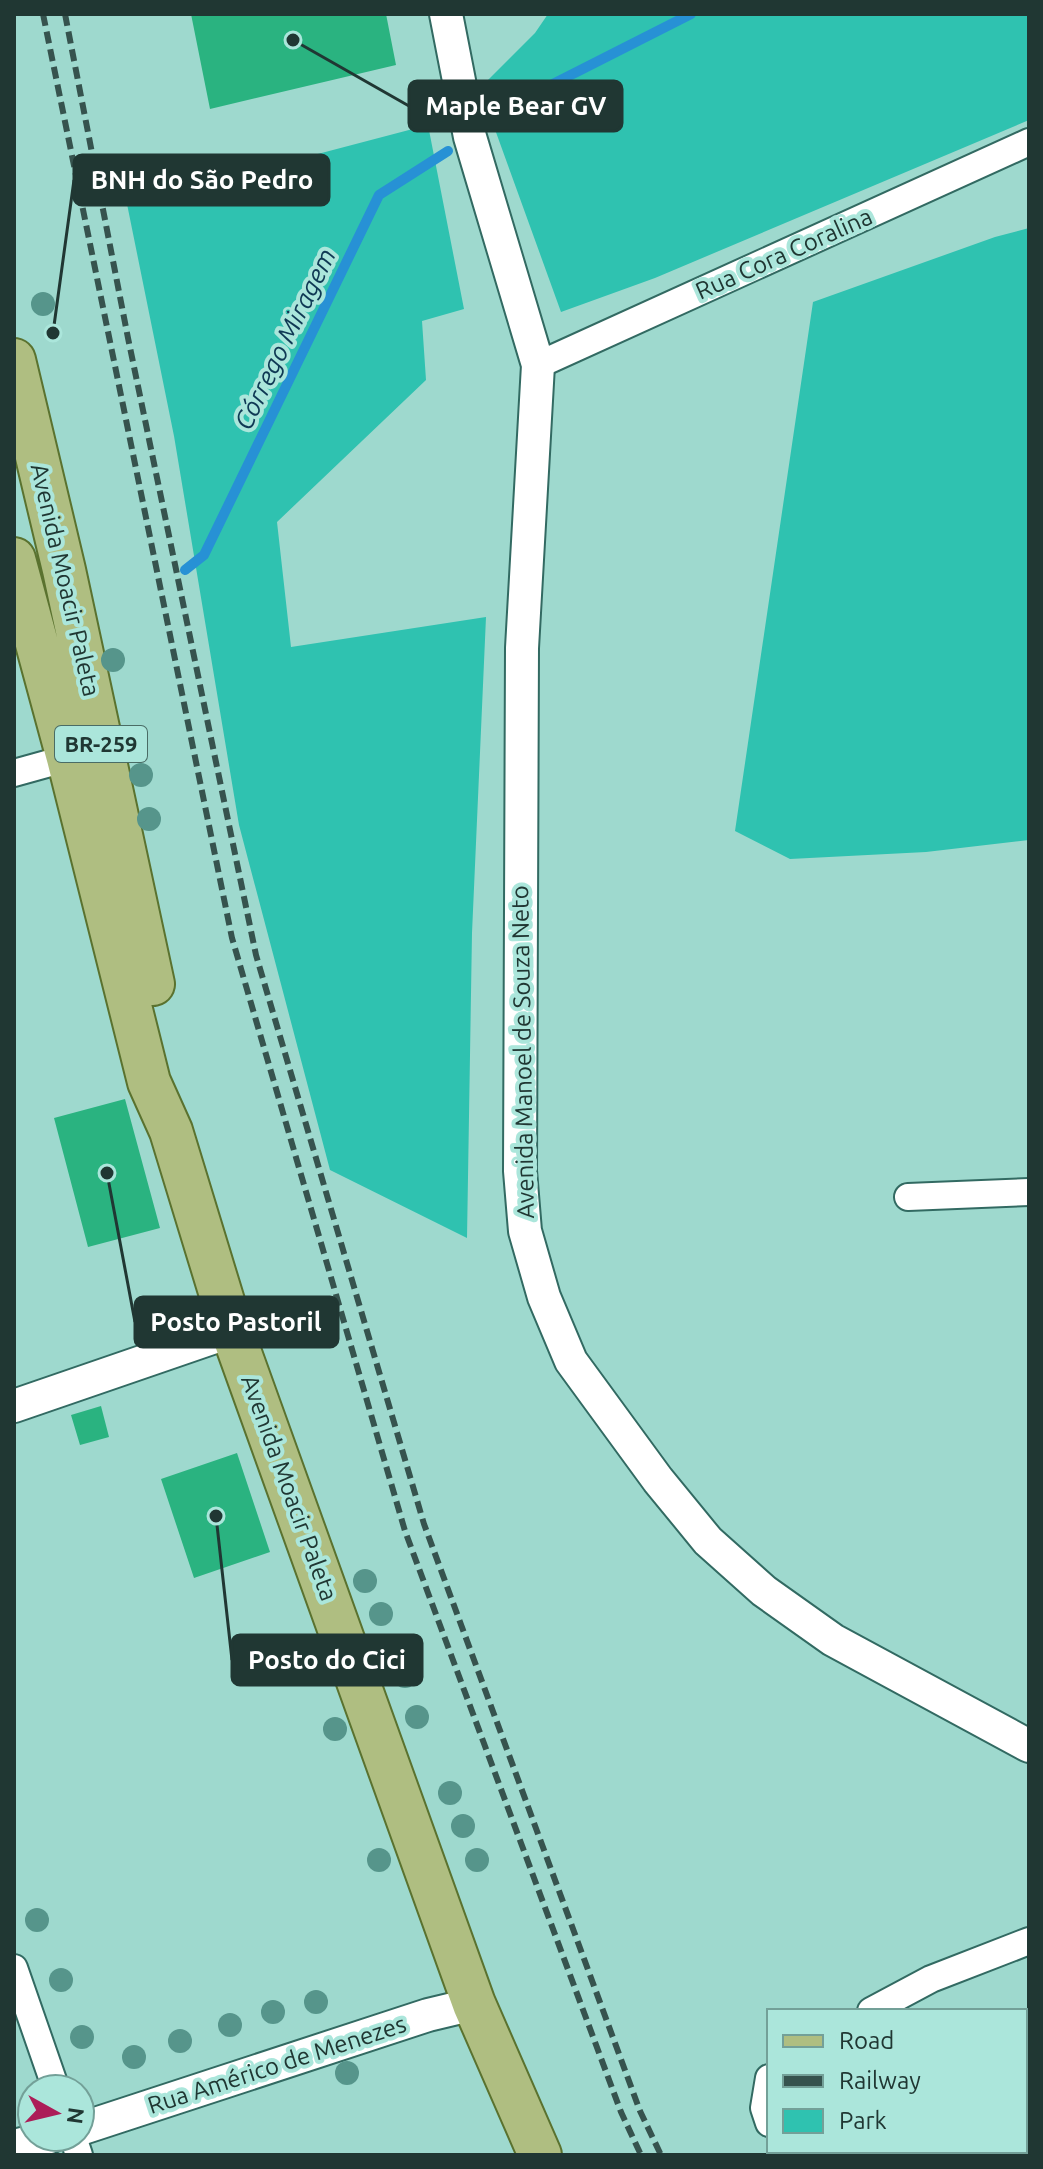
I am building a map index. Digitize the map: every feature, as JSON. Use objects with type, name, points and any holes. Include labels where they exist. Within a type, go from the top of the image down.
[{"type":"main road","name":"Avenida Moacir Paleta","points":[[14,360],[64,570],[172,1075],[171,1131]]},
{"type":"main road","name":"Avenida Moacir Paleta","points":[[14,559],[68,758],[149,1082],[171,1131],[232,1331],[474,2004],[540,2155]]},
{"type":"street","name":"Avenida Manoel de Souza Neto","points":[[446,14],[470,137],[538,365],[522,648],[520,1171],[525,1231],[544,1297],[571,1361],[658,1480],[708,1541],[764,1591],[833,1640],[1029,1746]]},
{"type":"street","name":"Rua Cora Coralina","points":[[538,365],[1029,142]]},
{"type":"street","points":[[14,773],[68,758]]},
{"type":"street","points":[[908,1197],[1029,1192]]},
{"type":"street","points":[[14,1406],[232,1331]]},
{"type":"street","points":[[875,2009],[931,1979],[1029,1941]]},
{"type":"street","points":[[14,1968],[50,2073]]},
{"type":"street","name":"Rua Américo de Menezes","points":[[96,2124],[428,2015],[474,2004]]},
{"type":"street","points":[[767,2090],[764,2108],[767,2117]]},
{"type":"green space","points":[[548,14],[1029,14],[1029,120],[655,278],[561,312],[480,88],[535,33]]},
{"type":"green space","points":[[428,125],[464,309],[422,321],[426,380],[277,522],[291,647],[486,617],[472,933],[467,1238],[330,1170],[239,825],[174,436],[127,204]]},
{"type":"green space","points":[[1029,228],[1029,840],[926,852],[790,859],[735,831],[813,302],[995,237]]},
{"type":"building","points":[[191,14],[386,14],[396,65],[210,109]]},
{"type":"building","points":[[125,1099],[160,1228],[88,1247],[54,1118]]},
{"type":"building","points":[[101,1406],[109,1437],[80,1445],[71,1415]]},
{"type":"building","points":[[237,1453],[270,1552],[194,1578],[161,1479]]},
{"type":"waterway","name":"Córrego Miragem","points":[[496,120],[549,86],[691,14]]},
{"type":"waterway","name":"Córrego Miragem","points":[[185,570],[204,555],[379,195],[448,151]]},
{"type":"railway","points":[[43,14],[232,938],[405,1531],[621,2112],[641,2155]]},
{"type":"railway","points":[[65,14],[128,338],[256,955],[424,1524],[640,2111],[661,2155]]},
{"type":"place","name":"Maple Bear GV","points":[[293,40]]},
{"type":"place","name":"BNH do São Pedro","points":[[53,333]]},
{"type":"place","name":"Posto Pastoril","points":[[107,1173]]},
{"type":"place","name":"Posto do Cici","points":[[216,1516]]}]
